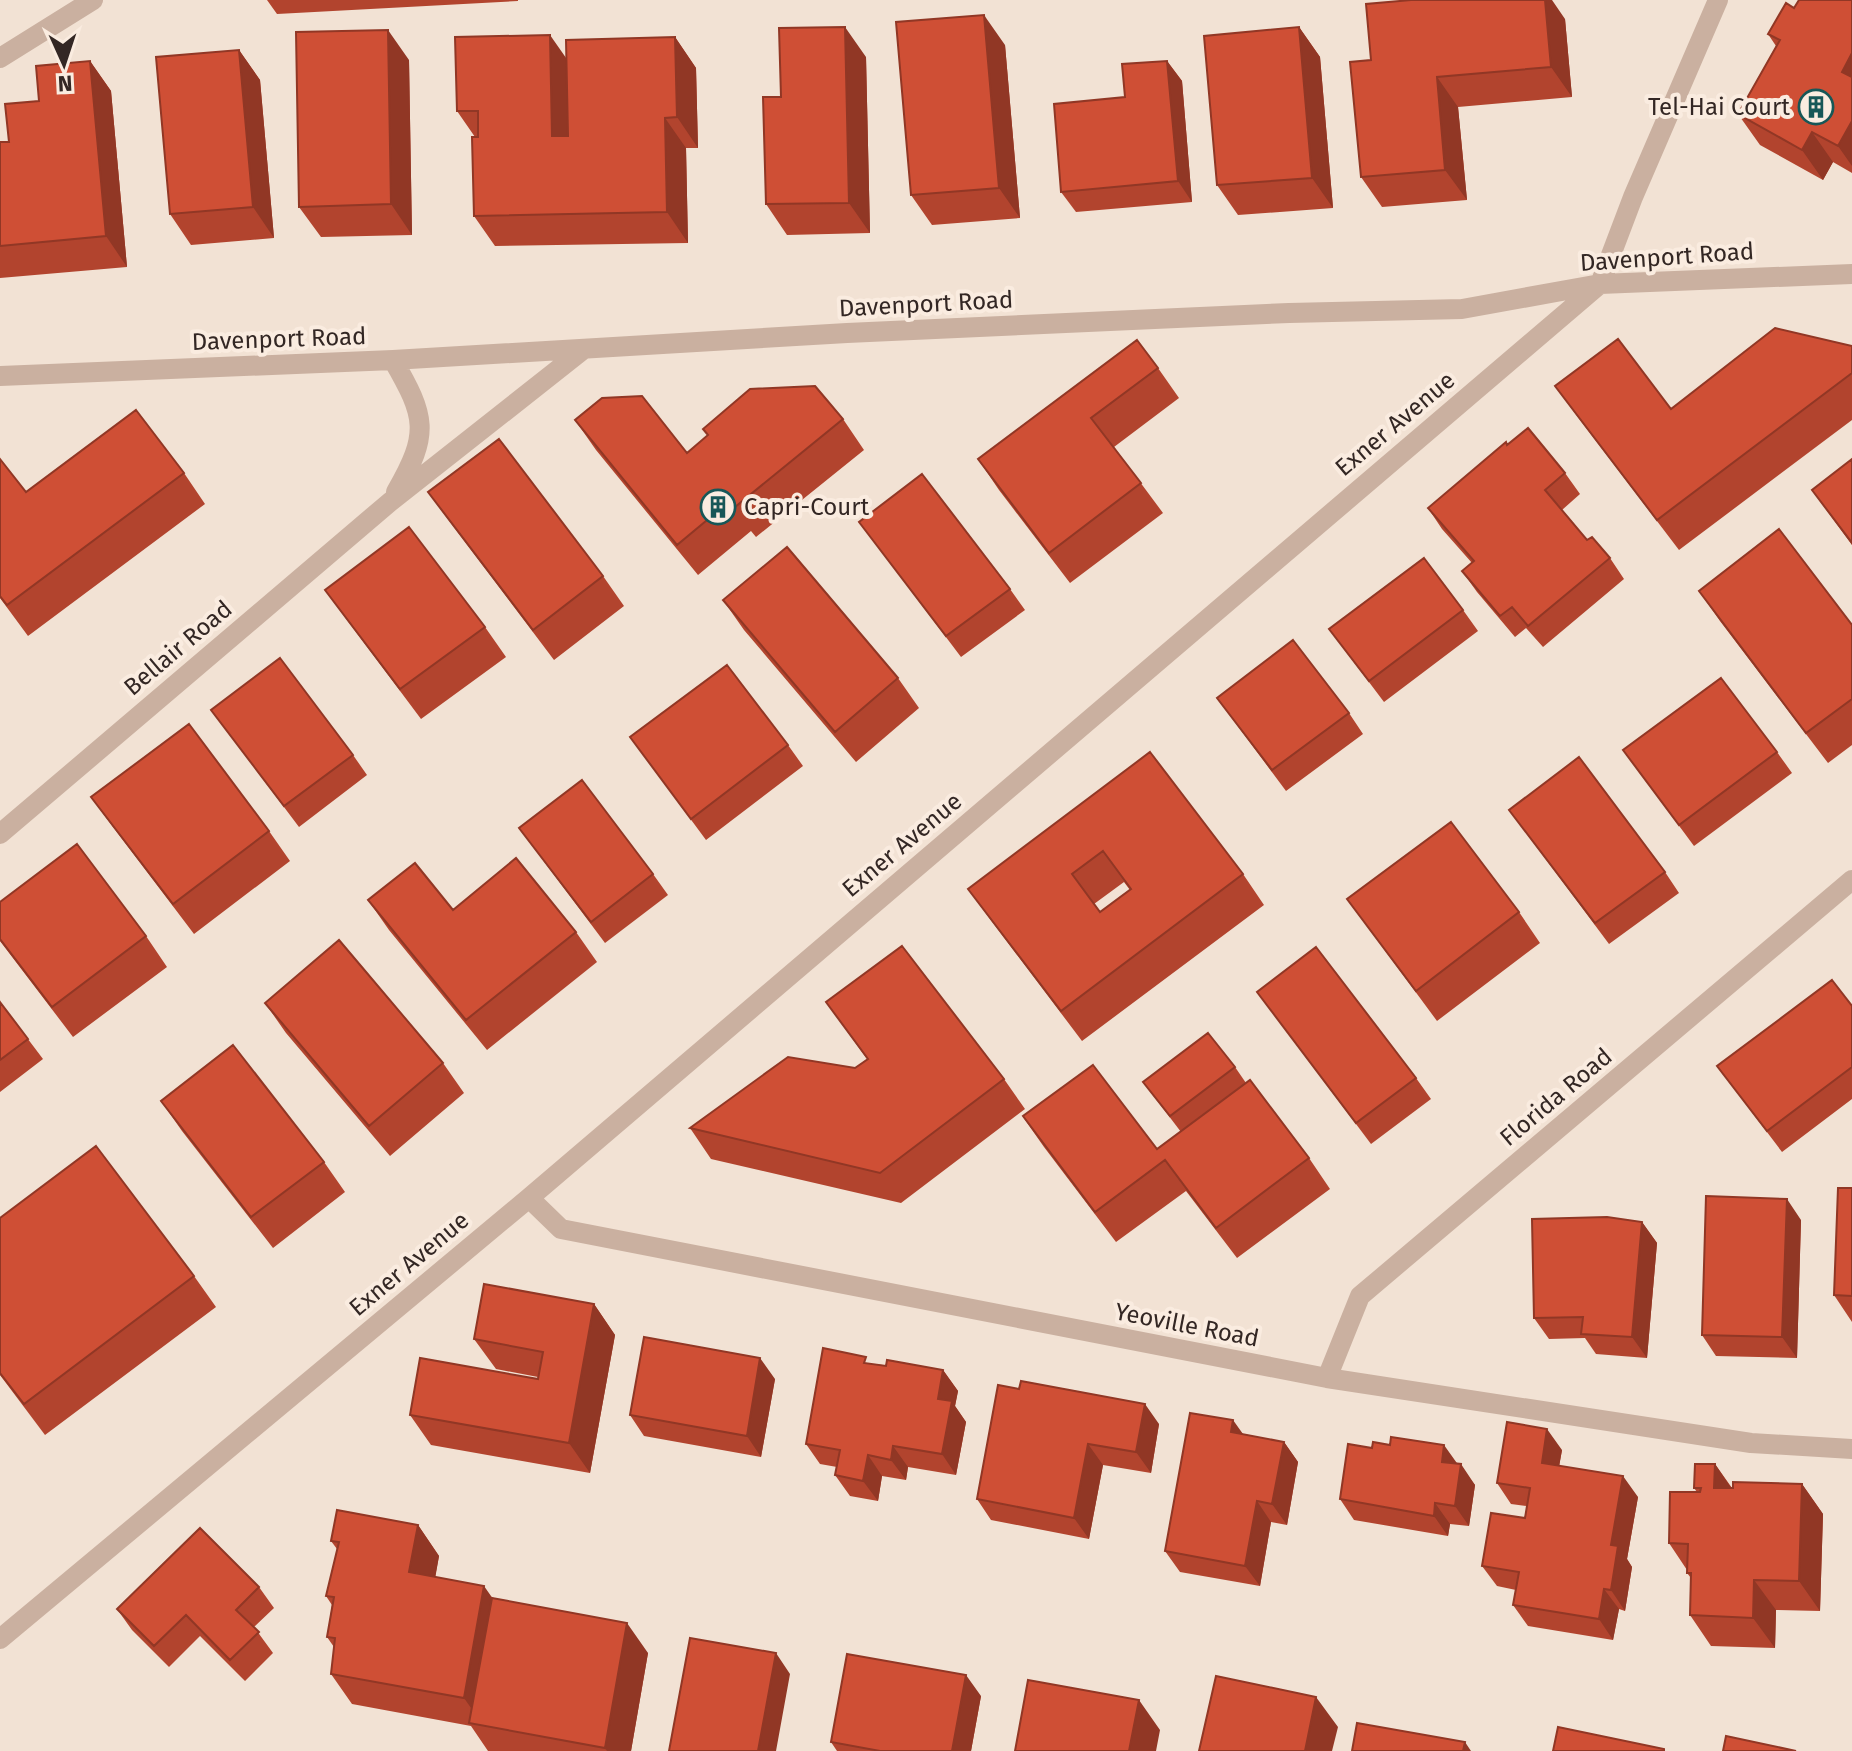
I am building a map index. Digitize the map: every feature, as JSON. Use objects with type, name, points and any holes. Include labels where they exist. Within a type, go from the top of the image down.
[{"type":"street","points":[[0,58],[93,0]]},
{"type":"street","name":"Exner Avenue","points":[[0,1639],[529,1198],[1600,284],[1633,197],[1718,0]]},
{"type":"street","name":"Davenport Road","points":[[0,376],[393,360],[863,332],[1462,309],[1600,284],[1852,274]]},
{"type":"street","name":"Bellair Road","points":[[0,834],[390,502],[584,349]]},
{"type":"street","name":"Bellair Road","points":[[390,502],[415,457],[421,430],[419,409],[393,360]]},
{"type":"street","name":"Florida Road","points":[[1327,1378],[1360,1296],[1852,880]]},
{"type":"street","name":"Yeoville Road","points":[[529,1198],[561,1229],[1327,1378],[1751,1443],[1852,1449]]},
{"type":"building","points":[[1411,0],[1545,0],[1551,67],[1437,77],[1445,170],[1361,177],[1350,62],[1371,60],[1366,4]]},
{"type":"building","name":"Tel-Hai Court","points":[[1799,0],[1852,0],[1852,53],[1842,72],[1852,77],[1852,121],[1838,146],[1812,132],[1802,150],[1738,114],[1780,40],[1768,34],[1786,3],[1794,8]]},
{"type":"building","points":[[984,15],[999,188],[911,195],[896,22]]},
{"type":"building","points":[[845,27],[849,203],[766,204],[763,97],[781,97],[779,28]]},
{"type":"building","points":[[1299,27],[1312,178],[1217,185],[1204,36]]},
{"type":"building","points":[[388,30],[391,204],[299,207],[296,32]]},
{"type":"building","points":[[550,35],[552,136],[568,136],[566,40],[675,37],[677,117],[665,118],[667,212],[474,216],[472,137],[478,137],[478,111],[457,111],[455,37]]},
{"type":"building","points":[[239,50],[253,207],[170,214],[156,57]]},
{"type":"building","points":[[90,61],[106,236],[0,246],[0,142],[9,142],[5,104],[39,101],[36,66]]},
{"type":"building","points":[[1167,61],[1178,181],[1061,192],[1054,104],[1125,97],[1122,64]]},
{"type":"building","points":[[1775,328],[1852,346],[1852,373],[1657,520],[1555,386],[1618,339],[1671,409]]},
{"type":"building","points":[[1137,340],[1158,368],[1091,418],[1141,483],[1049,553],[978,459]]},
{"type":"building","name":"Capri-Court","points":[[815,386],[843,419],[735,507],[730,501],[677,545],[575,420],[602,398],[642,396],[687,453],[708,435],[703,429],[750,389]]},
{"type":"building","points":[[136,410],[184,473],[7,605],[0,596],[0,459],[26,492]]},
{"type":"building","points":[[1528,428],[1565,473],[1545,490],[1587,540],[1592,537],[1610,558],[1528,626],[1512,607],[1500,616],[1462,571],[1474,561],[1428,508],[1506,442],[1507,445]]},
{"type":"building","points":[[499,439],[603,576],[533,630],[428,492]]},
{"type":"building","points":[[1852,459],[1852,543],[1812,490]]},
{"type":"building","points":[[922,474],[1010,589],[946,636],[859,522]]},
{"type":"building","points":[[409,527],[485,627],[400,689],[325,590]]},
{"type":"building","points":[[1779,529],[1852,625],[1852,699],[1806,733],[1699,591]]},
{"type":"building","points":[[787,547],[898,678],[835,732],[723,600]]},
{"type":"building","points":[[1424,558],[1463,610],[1369,681],[1329,629]]},
{"type":"building","points":[[1293,640],[1349,713],[1272,770],[1217,698]]},
{"type":"building","points":[[280,658],[353,755],[284,806],[211,710]]},
{"type":"building","points":[[727,665],[788,745],[691,819],[630,737]]},
{"type":"building","points":[[1721,678],[1777,752],[1679,825],[1623,750]]},
{"type":"building","points":[[189,724],[269,831],[173,904],[91,797]]},
{"type":"building","points":[[1150,752],[1243,874],[1061,1011],[968,889]],"holes":[[[1103,851],[1131,889],[1100,912],[1072,874]]]},
{"type":"building","points":[[1579,757],[1665,872],[1595,923],[1509,810]]},
{"type":"building","points":[[582,780],[653,874],[591,922],[519,828]]},
{"type":"building","points":[[1451,822],[1519,912],[1416,991],[1347,899]]},
{"type":"building","points":[[77,844],[146,936],[52,1007],[0,939],[0,902]]},
{"type":"building","points":[[516,858],[576,932],[466,1020],[368,900],[415,863],[453,910]]},
{"type":"building","points":[[339,940],[443,1063],[369,1126],[265,1003]]},
{"type":"building","points":[[902,946],[1004,1079],[880,1173],[690,1128],[788,1057],[855,1068],[868,1059],[826,1002]]},
{"type":"building","points":[[1316,947],[1416,1078],[1356,1123],[1257,992]]},
{"type":"building","points":[[1832,980],[1852,1006],[1852,1067],[1767,1131],[1717,1066]]},
{"type":"building","points":[[0,1002],[28,1039],[0,1060]]},
{"type":"building","points":[[1208,1033],[1235,1067],[1170,1116],[1143,1082]]},
{"type":"building","points":[[233,1045],[324,1162],[251,1217],[161,1101]]},
{"type":"building","points":[[1093,1065],[1157,1149],[1250,1080],[1309,1158],[1216,1228],[1165,1160],[1095,1212],[1023,1116]]},
{"type":"building","points":[[96,1146],[194,1276],[24,1404],[0,1373],[0,1218]]},
{"type":"building","points":[[1838,1188],[1852,1188],[1852,1296],[1834,1295]]},
{"type":"building","points":[[1706,1196],[1787,1199],[1782,1337],[1702,1335]]},
{"type":"building","points":[[1607,1217],[1642,1222],[1632,1337],[1581,1334],[1583,1317],[1534,1318],[1532,1219]]},
{"type":"building","points":[[484,1284],[594,1304],[569,1443],[410,1415],[420,1358],[538,1379],[543,1352],[474,1339]]},
{"type":"building","points":[[644,1337],[760,1358],[747,1436],[630,1415]]},
{"type":"building","points":[[823,1348],[866,1357],[864,1363],[886,1366],[887,1360],[943,1370],[938,1399],[952,1401],[942,1454],[893,1446],[891,1460],[868,1455],[863,1481],[835,1475],[840,1450],[806,1444]]},
{"type":"building","points":[[1021,1381],[1145,1404],[1136,1452],[1088,1444],[1074,1518],[977,1499],[998,1385],[1019,1389]]},
{"type":"building","points":[[1190,1413],[1233,1420],[1231,1432],[1284,1442],[1272,1504],[1257,1501],[1245,1566],[1165,1551]]},
{"type":"building","points":[[1507,1422],[1547,1429],[1542,1463],[1623,1476],[1611,1545],[1618,1546],[1611,1590],[1604,1589],[1599,1619],[1513,1605],[1519,1572],[1482,1566],[1491,1513],[1525,1518],[1530,1488],[1497,1483]]},
{"type":"building","points":[[1391,1437],[1444,1445],[1442,1462],[1461,1464],[1455,1506],[1435,1503],[1434,1516],[1340,1499],[1348,1444],[1372,1448],[1373,1442],[1390,1445]]},
{"type":"building","points":[[1695,1464],[1715,1464],[1714,1488],[1733,1488],[1733,1482],[1802,1484],[1799,1581],[1754,1580],[1753,1618],[1690,1615],[1688,1544],[1669,1543],[1670,1492],[1700,1492],[1701,1488],[1694,1488]]},
{"type":"building","points":[[337,1510],[418,1525],[409,1572],[484,1586],[464,1698],[331,1674],[335,1638],[327,1637],[334,1597],[326,1596],[339,1542],[331,1541]]},
{"type":"building","points":[[200,1528],[259,1587],[236,1610],[259,1632],[230,1660],[186,1615],[154,1646],[117,1609]]},
{"type":"building","points":[[492,1598],[627,1623],[605,1748],[469,1723]]},
{"type":"building","points":[[690,1638],[776,1653],[758,1751],[669,1751]]},
{"type":"building","points":[[847,1654],[966,1675],[952,1751],[880,1751],[831,1742]]},
{"type":"building","points":[[1216,1676],[1316,1697],[1305,1751],[1199,1751]]},
{"type":"building","points":[[1028,1680],[1139,1700],[1129,1751],[1015,1751]]},
{"type":"building","points":[[1357,1723],[1465,1742],[1463,1751],[1352,1751]]},
{"type":"building","points":[[1558,1727],[1664,1749],[1664,1751],[1553,1751]]},
{"type":"building","points":[[1726,1736],[1796,1751],[1723,1751]]},
{"type":"place","name":"Tel-Hai Court","points":[[1816,107]]},
{"type":"place","name":"Capri-Court","points":[[718,507]]}]
